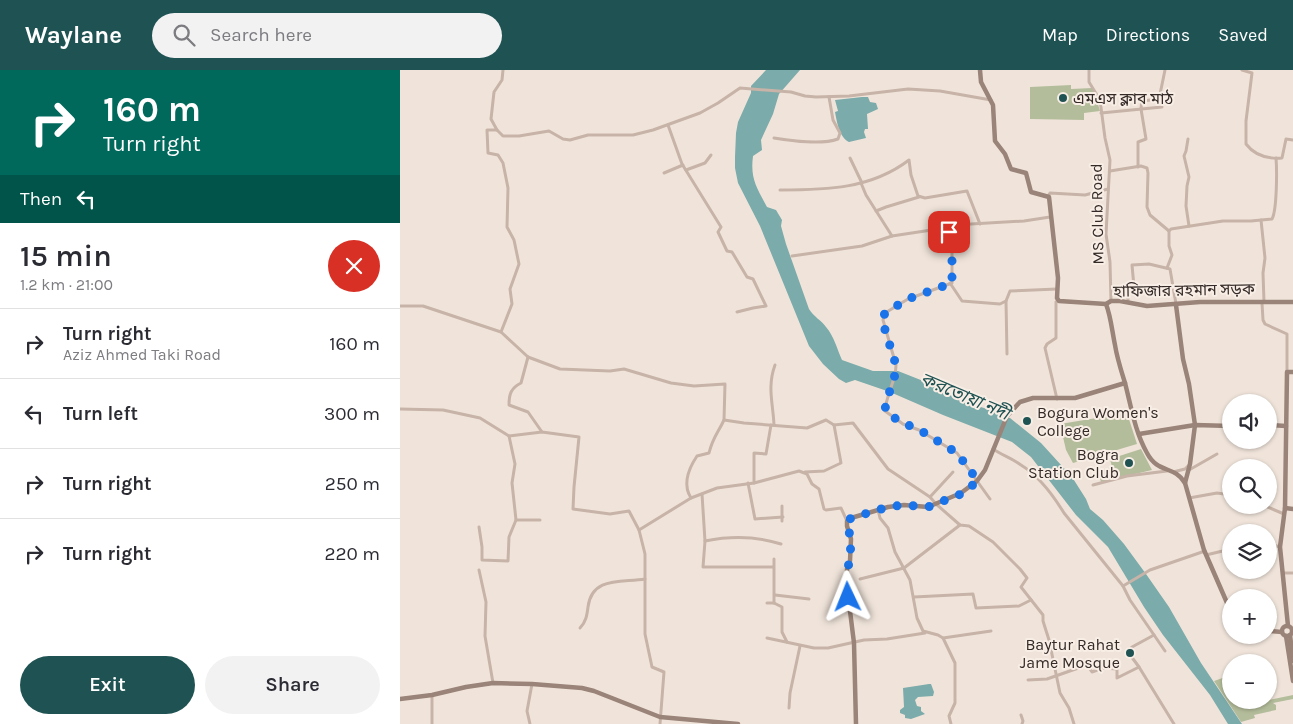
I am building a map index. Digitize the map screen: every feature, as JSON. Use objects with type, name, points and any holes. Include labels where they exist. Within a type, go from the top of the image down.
[{"type":"street","points":[[503,70],[502,80],[494,92],[491,119],[503,136],[549,132],[563,139],[570,140],[588,136],[633,135],[700,113],[718,104],[740,88],[791,92],[805,96],[829,96],[908,89],[940,91],[991,100]]},
{"type":"street","points":[[980,70],[981,82],[994,108],[994,139],[996,144],[1005,154],[1010,168],[1026,173],[1031,192],[1048,196],[1050,193],[1085,195],[1108,189]]},
{"type":"street","name":"MS Club Road","points":[[1089,70],[1090,82],[1100,100],[1110,171],[1106,234],[1110,262],[1109,302]]},
{"type":"street","points":[[1138,167],[1138,142],[1146,139],[1142,99],[1159,99],[1165,70]]},
{"type":"street","points":[[1242,70],[1252,73],[1246,121],[1246,144],[1257,154],[1276,158],[1283,157],[1286,139],[1293,140]]},
{"type":"street","points":[[774,138],[820,142],[838,139],[840,134],[834,120],[829,96]]},
{"type":"street","points":[[1101,113],[1162,107]]},
{"type":"street","points":[[668,125],[682,165],[721,227],[718,232],[727,250],[732,252],[747,277],[753,279],[766,306],[737,312]]},
{"type":"street","points":[[497,130],[487,130],[488,153],[498,155],[503,163],[508,188],[507,226],[514,240],[519,264],[510,289],[512,304],[501,332]]},
{"type":"street","points":[[1188,139],[1184,156],[1190,177],[1187,186],[1186,206],[1189,226]]},
{"type":"street","points":[[686,170],[704,163],[711,155]]},
{"type":"street","points":[[850,158],[876,212],[892,236]]},
{"type":"street","points":[[1169,231],[1223,221],[1272,219],[1276,192],[1276,158]]},
{"type":"street","points":[[780,190],[851,187],[896,170],[909,160],[911,175],[919,196]]},
{"type":"street","points":[[664,173],[682,165]]},
{"type":"street","points":[[1110,171],[1138,167],[1146,168],[1148,173],[1147,207],[1150,215],[1169,231],[1169,246],[1172,255],[1167,268]]},
{"type":"street","points":[[876,212],[919,196],[925,198],[967,190],[980,224]]},
{"type":"street","points":[[1048,196],[1058,278],[1058,300],[1055,310],[1056,338],[1047,344],[1046,348],[1057,399]]},
{"type":"street","points":[[792,256],[862,246],[892,236],[1050,217]]},
{"type":"street","points":[[1261,220],[1265,258],[1262,302],[1263,320],[1265,324],[1287,334],[1285,508],[1280,547],[1288,626],[1292,630],[1288,635],[1293,681]]},
{"type":"street","points":[[949,232],[952,283],[908,299],[885,313],[882,320],[896,365],[896,371],[885,402],[885,411],[903,424],[915,427],[957,453],[990,499]]},
{"type":"street","points":[[1128,302],[1128,287],[1134,287],[1132,265],[1149,264],[1170,270],[1195,426],[1190,464],[1185,483]]},
{"type":"street","points":[[950,283],[962,301],[1000,304],[1006,302]]},
{"type":"street","points":[[1008,354],[1006,302],[1010,292],[1057,289]]},
{"type":"street","name":"হাফিজার রহমান সড়ক","points":[[1058,300],[1062,302],[1128,302],[1147,306],[1200,302],[1293,302]]},
{"type":"street","points":[[1109,302],[1118,364],[1139,434],[1154,464],[1180,476],[1185,483],[1205,553],[1222,592]]},
{"type":"street","points":[[400,306],[423,306],[501,332],[528,357],[560,369],[610,371],[624,368],[671,383],[694,386],[725,384],[724,420],[719,431],[713,436],[709,453],[696,456],[687,472],[688,494],[691,498]]},
{"type":"street","points":[[528,357],[521,383],[515,386],[509,394],[509,405],[528,412],[542,432]]},
{"type":"street","points":[[754,482],[754,453],[766,454],[772,425],[770,402],[771,375],[774,364]]},
{"type":"street","points":[[1287,372],[1293,372]]},
{"type":"street","points":[[847,522],[851,518],[896,506],[928,507],[961,494],[978,481],[985,470],[1007,416],[1020,402],[1033,398],[1075,398],[1125,383]]},
{"type":"street","points":[[400,409],[443,410],[480,418],[509,436],[542,432],[580,437],[573,509],[610,514],[629,511],[639,530],[645,554],[645,634],[652,667],[664,672],[660,724]]},
{"type":"street","points":[[724,420],[807,428],[826,420],[834,425],[853,423],[888,469],[930,497],[960,525],[969,526],[993,542],[1027,578],[1021,587],[1043,615],[1042,622],[1049,640],[1060,693],[1069,708],[1074,724]]},
{"type":"street","points":[[639,530],[691,498],[717,488],[754,482],[799,471],[824,471],[841,463],[834,425]]},
{"type":"street","points":[[1139,434],[1195,426],[1222,426]]},
{"type":"street","points":[[1277,426],[1286,426]]},
{"type":"street","points":[[479,527],[482,560],[508,561],[509,537],[516,520],[512,483],[515,464],[509,436]]},
{"type":"street","points":[[993,449],[1021,464],[1056,499],[1064,513],[1124,586],[1130,600],[1165,651]]},
{"type":"street","points":[[1286,451],[1292,451]]},
{"type":"street","points":[[1188,470],[1217,454]]},
{"type":"street","points":[[1093,485],[1127,476],[1185,468],[1190,464]]},
{"type":"street","points":[[804,472],[812,484],[819,489],[824,509],[841,508],[851,538],[847,587],[854,643],[856,724]]},
{"type":"street","points":[[930,497],[953,472]]},
{"type":"street","points":[[748,483],[755,519],[782,519],[782,506]]},
{"type":"street","points":[[1189,498],[1222,493]]},
{"type":"street","points":[[702,494],[705,541],[703,567],[774,567],[774,558],[774,595],[774,603]]},
{"type":"street","points":[[1285,508],[1293,509]]},
{"type":"street","points":[[878,510],[880,518],[888,528],[895,552],[910,580],[918,618],[923,631],[926,633]]},
{"type":"street","points":[[1277,511],[1284,514]]},
{"type":"street","points":[[516,520],[540,520]]},
{"type":"street","points":[[860,579],[904,568],[960,525]]},
{"type":"street","points":[[705,541],[718,538],[751,537],[781,544]]},
{"type":"street","points":[[1124,586],[1150,570],[1205,553],[1222,550]]},
{"type":"street","points":[[479,570],[486,602],[485,636],[493,683]]},
{"type":"street","points":[[1283,573],[1293,574]]},
{"type":"street","points":[[580,628],[584,624],[592,594],[596,588],[607,583],[645,579]]},
{"type":"street","points":[[914,597],[973,594],[976,608],[1019,606],[1031,600]]},
{"type":"street","points":[[774,595],[809,599]]},
{"type":"street","points":[[767,603],[782,606],[782,632],[787,643]]},
{"type":"street","points":[[1282,632],[1284,626],[1288,626]]},
{"type":"street","points":[[943,638],[991,631]]},
{"type":"street","points":[[1277,632],[1288,635]]},
{"type":"street","points":[[767,638],[800,646],[828,648],[926,633],[938,635],[943,638],[955,662],[955,703],[949,716],[951,724]]},
{"type":"street","points":[[1154,635],[1128,651],[1174,724]]},
{"type":"street","points":[[1288,635],[1293,661]]},
{"type":"street","points":[[789,708],[790,693],[800,646]]},
{"type":"street","points":[[1028,680],[1041,681],[1087,665],[1092,672],[1104,668],[1117,669],[1117,678],[1139,667]]},
{"type":"street","points":[[400,699],[493,683],[532,684],[582,688],[594,691],[660,717],[689,722],[738,724]]},
{"type":"street","points":[[530,724],[527,711],[532,684]]},
{"type":"street","points":[[432,695],[432,724]]},
{"type":"street","points":[[1021,715],[1022,724]]},
{"type":"green space","name":"এমএস ক্লাব মাঠ","points":[[1071,85],[1071,89],[1092,88],[1100,111],[1084,113],[1084,120],[1030,119],[1030,87]]},
{"type":"green space","points":[[1127,413],[1137,444],[1073,463],[1066,450],[1060,424]]},
{"type":"green space","name":"Bogra Station Club","points":[[1141,449],[1152,470],[1101,482],[1098,472],[1112,467],[1110,459]]},
{"type":"green space","points":[[1222,678],[1222,693],[1214,681]]},
{"type":"green space","points":[[1293,695],[1293,699],[1277,702],[1277,698]]},
{"type":"green space","points":[[1232,709],[1276,709],[1254,715],[1255,718],[1241,722]]},
{"type":"water","points":[[766,70],[800,70],[779,94],[773,114],[761,140],[762,150],[753,156],[753,177],[767,207],[776,210],[782,220],[781,226],[786,244],[809,309],[829,331],[842,360],[873,371],[898,371],[941,388],[960,401],[1010,418],[1041,443],[1072,477],[1090,509],[1103,520],[1124,544],[1146,574],[1169,607],[1201,663],[1222,694],[1222,709],[1232,709],[1242,724],[1228,724],[1210,695],[1163,635],[1144,607],[1108,547],[1076,515],[1031,457],[1012,442],[890,392],[855,380],[846,383],[823,364],[809,346],[760,226],[738,183],[735,168],[736,133],[738,122],[751,93],[751,86]]},
{"type":"water","points":[[868,97],[870,102],[876,103],[878,109],[867,114],[868,129],[865,129],[864,132],[866,138],[849,142],[843,137],[839,129],[835,112],[838,111],[835,100]]},
{"type":"water","points":[[931,684],[934,692],[933,696],[918,697],[915,700],[917,706],[921,707],[921,711],[925,714],[911,719],[905,718],[905,715],[900,713],[900,710],[904,707],[903,688]]},
{"type":"place","name":"এমএস ক্লাব মাঠ","points":[[1063,98]]},
{"type":"place","name":"Bogura Women's College","points":[[1027,421]]},
{"type":"place","name":"Bogra Station Club","points":[[1129,463]]},
{"type":"place","name":"Baytur Rahat Jame Mosque","points":[[1130,653]]},
{"type":"route","points":[[848,597],[847,569],[850,561],[851,538],[847,522],[851,518],[888,507],[904,505],[928,507],[961,494],[978,481],[957,453],[915,427],[903,424],[885,411],[885,402],[896,371],[896,365],[882,320],[885,313],[908,299],[952,283],[952,253],[949,232]]},
{"type":"water label","name":"করতোয়া নদী","points":[[965,396]]}]
